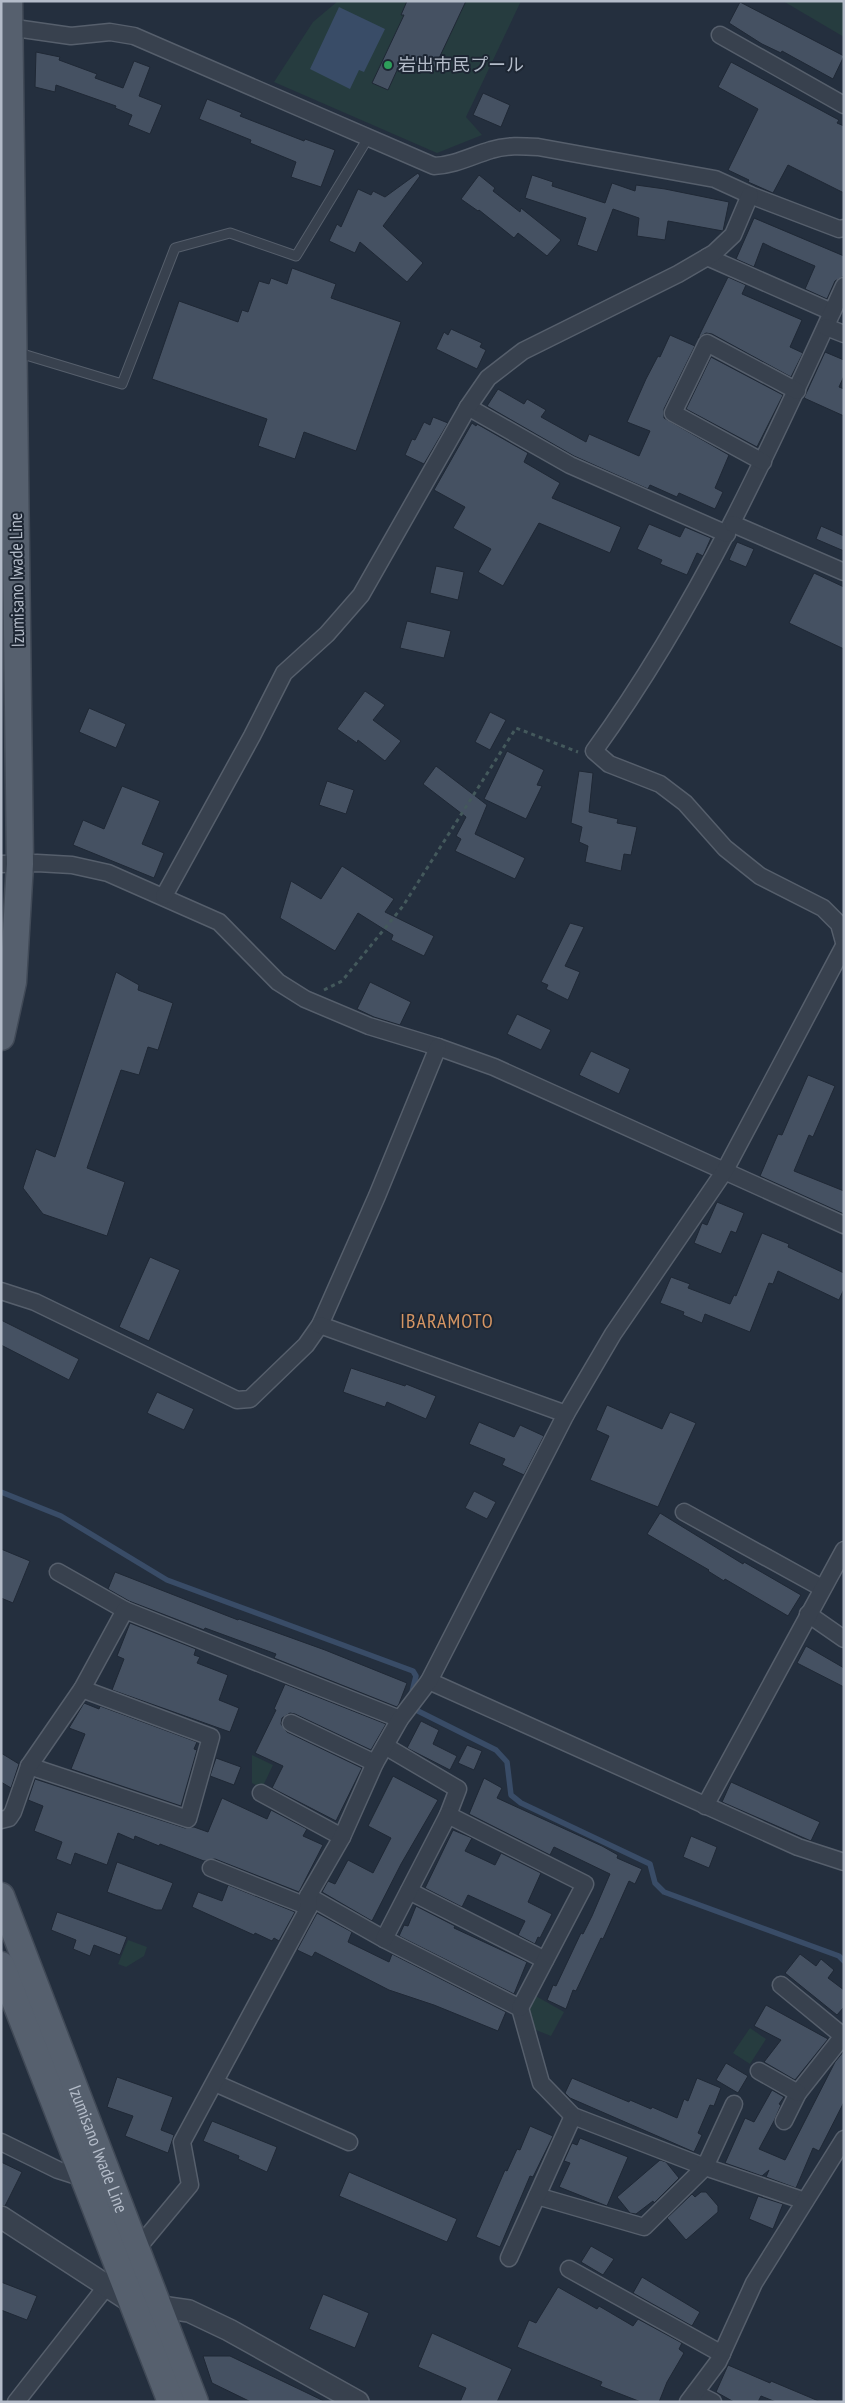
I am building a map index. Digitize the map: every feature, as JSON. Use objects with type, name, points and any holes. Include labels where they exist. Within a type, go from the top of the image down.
[{"type":"main road","name":"Izumisano Iwade Line","points":[[1,1037],[13,982],[5,26],[9,1]]},
{"type":"main road","name":"Izumisano Iwade Line","points":[[1,1896],[138,2249],[195,2402]]},
{"type":"main road","name":"Izumisano Iwade Line","points":[[1,1965],[83,2178],[113,2278],[134,2303],[171,2402]]},
{"type":"street","points":[[5,26],[71,36],[110,32],[134,36],[434,166],[450,166],[492,150],[515,146],[538,146],[715,179],[750,195],[839,229],[844,228]]},
{"type":"street","points":[[720,36],[844,105]]},
{"type":"street","points":[[164,896],[252,736],[284,673],[327,634],[361,595],[468,407],[488,378],[523,351],[678,274],[707,257],[733,235],[750,195]]},
{"type":"street","points":[[707,257],[829,319],[844,334]]},
{"type":"street","points":[[844,286],[764,462],[730,529],[649,669],[594,751],[609,764],[660,784],[685,803],[726,848],[760,876],[823,908],[839,924],[844,942]]},
{"type":"street","points":[[764,462],[673,413],[707,343],[797,391]]},
{"type":"street","points":[[468,407],[570,465],[844,572]]},
{"type":"street","points":[[11,864],[72,865],[108,873],[164,896],[219,922],[278,982],[306,999],[369,1026],[438,1047],[494,1067],[844,1225]]},
{"type":"street","points":[[16,2402],[113,2278],[190,2185],[182,2142],[342,1837],[375,1763],[408,1708],[428,1681],[566,1414],[612,1334],[724,1172],[844,946]]},
{"type":"street","points":[[1,1292],[35,1302],[236,1400],[250,1399],[306,1344],[320,1325],[377,1196],[438,1047]]},
{"type":"street","points":[[320,1325],[566,1414]]},
{"type":"street","points":[[684,1512],[822,1588]]},
{"type":"street","points":[[705,1806],[844,1550]]},
{"type":"street","points":[[58,1572],[125,1610],[408,1708]]},
{"type":"street","points":[[1,1820],[9,1818],[13,1812],[28,1766],[82,1689],[125,1610]]},
{"type":"street","points":[[808,1614],[844,1639]]},
{"type":"street","points":[[428,1681],[798,1847],[844,1862]]},
{"type":"street","points":[[28,1766],[188,1818],[211,1737],[82,1689]]},
{"type":"street","points":[[292,1723],[375,1763]]},
{"type":"street","points":[[384,1939],[448,1815],[458,1789],[385,1746]]},
{"type":"street","points":[[261,1793],[342,1837]]},
{"type":"street","points":[[448,1815],[585,1884],[520,2008],[541,2084],[573,2116],[705,2167],[805,2201]]},
{"type":"street","points":[[211,1868],[308,1902],[520,2008]]},
{"type":"street","points":[[409,1890],[545,1960]]},
{"type":"street","points":[[782,1985],[843,2036],[798,2093],[784,2122]]},
{"type":"street","points":[[759,2071],[798,2093]]},
{"type":"street","points":[[215,2082],[349,2142]]},
{"type":"street","points":[[537,2196],[644,2227],[705,2167],[734,2104]]},
{"type":"street","points":[[509,2258],[573,2116]]},
{"type":"street","points":[[713,2402],[692,2397],[722,2354],[754,2283],[844,2139]]},
{"type":"street","points":[[1,2142],[58,2170],[83,2178]]},
{"type":"street","points":[[1,2217],[113,2278]]},
{"type":"street","points":[[569,2269],[722,2354]]},
{"type":"street","points":[[134,2303],[189,2311],[228,2330],[358,2402]]},
{"type":"lane","points":[[8,351],[122,384],[175,248],[230,234],[296,256],[368,138]]},
{"type":"path","points":[[306,999],[342,981],[403,906],[516,728],[575,752],[594,751]]},
{"type":"green space","name":"岩出市民プール","points":[[338,1],[521,1],[466,117],[482,135],[437,153],[274,82],[313,22]]},
{"type":"green space","points":[[783,1],[844,1],[844,37]]},
{"type":"green space","points":[[252,1755],[273,1765],[262,1788],[252,1783]]},
{"type":"green space","points":[[128,1940],[147,1947],[144,1956],[126,1967],[118,1964]]},
{"type":"green space","points":[[534,1995],[564,2012],[551,2036],[531,2028],[527,2013]]},
{"type":"green space","points":[[750,2028],[766,2039],[750,2064],[733,2053]]},
{"type":"water","points":[[339,7],[385,29],[364,72],[359,70],[350,89],[310,69]]},
{"type":"building","points":[[407,1],[466,1],[433,71],[403,57],[388,90],[372,83],[404,15],[401,15]]},
{"type":"building","points":[[740,2],[844,56],[833,79],[782,51],[781,53],[762,44],[729,23]]},
{"type":"building","points":[[36,52],[60,57],[59,60],[97,74],[95,78],[123,88],[134,61],[150,67],[139,96],[162,105],[150,134],[128,125],[132,115],[115,108],[116,106],[56,85],[55,92],[35,87]]},
{"type":"building","points":[[731,62],[839,120],[837,123],[844,126],[844,193],[788,165],[773,193],[748,182],[749,180],[728,170],[758,109],[718,87]]},
{"type":"building","points":[[483,93],[510,105],[501,127],[473,115]]},
{"type":"building","points":[[207,99],[242,113],[240,116],[304,141],[305,139],[335,150],[321,187],[291,177],[296,162],[250,143],[251,140],[199,119]]},
{"type":"building","points":[[418,173],[420,176],[383,226],[423,263],[407,282],[360,242],[355,253],[329,241],[337,224],[341,227],[358,189],[371,195],[373,191],[385,197]]},
{"type":"building","points":[[479,175],[495,188],[493,191],[520,212],[521,208],[561,240],[547,256],[518,233],[514,238],[479,210],[461,199]]},
{"type":"building","points":[[532,175],[553,182],[552,186],[605,203],[612,183],[635,191],[636,185],[729,202],[723,231],[668,221],[665,240],[637,236],[639,218],[613,209],[597,252],[577,245],[586,218],[525,198]]},
{"type":"building","points":[[754,218],[844,256],[844,276],[835,281],[827,299],[805,289],[815,266],[763,243],[754,267],[736,259]]},
{"type":"building","points":[[292,268],[336,284],[331,298],[401,322],[356,451],[304,432],[295,459],[258,446],[267,419],[152,379],[179,301],[238,322],[242,310],[248,312],[259,281],[269,284],[271,278],[287,284]]},
{"type":"building","points":[[728,277],[746,285],[742,294],[802,320],[790,347],[803,353],[791,377],[712,334],[706,333],[698,338]]},
{"type":"building","points":[[451,329],[482,343],[480,347],[486,350],[477,369],[436,349],[444,332],[448,335]]},
{"type":"building","points":[[670,335],[695,346],[664,409],[664,418],[729,455],[715,488],[723,492],[715,509],[679,493],[677,497],[650,485],[648,489],[574,456],[487,406],[498,389],[524,404],[527,399],[546,410],[541,417],[586,442],[589,434],[639,456],[650,431],[627,422],[646,379],[658,356],[660,357]]},
{"type":"building","points":[[825,352],[844,360],[844,376],[839,387],[844,389],[844,416],[804,398]]},
{"type":"building","points":[[711,357],[783,395],[757,447],[686,409]]},
{"type":"building","points":[[433,417],[448,423],[424,464],[405,455],[412,439],[415,440],[424,422],[430,425]]},
{"type":"building","points":[[472,423],[528,453],[524,462],[560,483],[552,498],[621,527],[610,553],[539,523],[503,586],[478,572],[491,549],[453,528],[465,507],[434,490]]},
{"type":"building","points":[[649,524],[680,537],[685,527],[711,538],[703,556],[697,553],[687,575],[660,564],[662,560],[637,549]]},
{"type":"building","points":[[821,526],[844,536],[844,551],[816,539]]},
{"type":"building","points":[[737,542],[754,549],[746,567],[729,560]]},
{"type":"building","points":[[436,566],[464,572],[458,600],[430,593]]},
{"type":"building","points":[[814,573],[844,587],[844,649],[789,623]]},
{"type":"building","points":[[407,621],[451,631],[444,658],[400,648]]},
{"type":"building","points":[[365,691],[385,705],[373,720],[401,741],[385,761],[358,740],[357,743],[337,729]]},
{"type":"building","points":[[89,708],[126,724],[116,748],[79,732]]},
{"type":"building","points":[[490,712],[506,720],[490,750],[475,742]]},
{"type":"building","points":[[507,751],[544,770],[537,785],[542,786],[526,819],[484,799]]},
{"type":"building","points":[[436,766],[487,805],[475,834],[525,858],[515,879],[455,851],[461,839],[456,836],[466,817],[423,784]]},
{"type":"building","points":[[579,771],[593,773],[589,812],[618,819],[617,823],[637,827],[631,855],[624,854],[621,871],[585,862],[588,846],[579,842],[582,827],[571,823]]},
{"type":"building","points":[[327,781],[354,790],[346,814],[319,805]]},
{"type":"building","points":[[122,786],[160,801],[142,844],[164,853],[154,878],[73,845],[83,820],[104,829]]},
{"type":"building","points":[[342,866],[394,899],[385,912],[434,936],[424,956],[391,940],[393,935],[358,913],[335,951],[280,918],[291,881],[321,899]]},
{"type":"building","points":[[570,923],[584,927],[565,966],[580,972],[568,1000],[546,989],[548,985],[541,982]]},
{"type":"building","points":[[116,972],[139,985],[138,990],[173,1003],[158,1050],[148,1047],[139,1075],[121,1070],[87,1168],[125,1182],[107,1236],[43,1214],[23,1188],[36,1149],[55,1157]]},
{"type":"building","points":[[370,982],[411,1002],[400,1025],[374,1017],[357,1009]]},
{"type":"building","points":[[517,1014],[551,1030],[541,1050],[507,1034]]},
{"type":"building","points":[[591,1051],[630,1069],[619,1094],[579,1075]]},
{"type":"building","points":[[808,1075],[835,1086],[813,1137],[809,1135],[794,1171],[844,1191],[844,1214],[760,1176],[778,1134],[782,1135]]},
{"type":"building","points":[[717,1202],[744,1213],[736,1233],[731,1231],[721,1254],[694,1243],[702,1223],[707,1225]]},
{"type":"building","points":[[762,1233],[789,1244],[788,1247],[844,1273],[844,1289],[839,1300],[778,1271],[773,1284],[769,1283],[750,1332],[705,1314],[702,1323],[683,1315],[684,1312],[660,1303],[671,1277],[690,1284],[688,1288],[730,1304],[734,1295],[736,1296]]},
{"type":"building","points":[[150,1257],[180,1270],[149,1341],[119,1327]]},
{"type":"building","points":[[1,1320],[79,1359],[69,1380],[1,1345]]},
{"type":"building","points":[[351,1368],[405,1386],[406,1384],[436,1396],[426,1419],[387,1402],[385,1407],[343,1392]]},
{"type":"building","points":[[157,1392],[194,1409],[184,1430],[147,1413]]},
{"type":"building","points":[[607,1405],[662,1429],[670,1412],[696,1423],[658,1507],[590,1480],[609,1436],[596,1430]]},
{"type":"building","points":[[479,1422],[514,1437],[520,1425],[544,1436],[524,1475],[502,1465],[505,1459],[469,1444]]},
{"type":"building","points":[[474,1491],[496,1502],[487,1519],[465,1508]]},
{"type":"building","points":[[660,1513],[743,1564],[744,1562],[801,1595],[788,1616],[725,1579],[724,1581],[709,1570],[647,1534]]},
{"type":"building","points":[[1,1549],[30,1561],[13,1603],[1,1598]]},
{"type":"building","points":[[115,1572],[238,1620],[325,1650],[407,1683],[399,1704],[397,1707],[274,1658],[276,1654],[205,1628],[204,1630],[129,1601],[108,1589]]},
{"type":"building","points":[[130,1623],[196,1649],[194,1655],[200,1657],[197,1663],[228,1675],[219,1700],[239,1708],[230,1732],[112,1690],[124,1659],[117,1656]]},
{"type":"building","points":[[806,1646],[844,1668],[844,1687],[797,1663]]},
{"type":"building","points":[[285,1684],[386,1724],[371,1750],[295,1714],[290,1713],[282,1718],[281,1724],[287,1732],[362,1768],[336,1821],[272,1788],[283,1766],[255,1753],[276,1710],[274,1709]]},
{"type":"building","points":[[84,1703],[99,1709],[100,1706],[197,1742],[194,1749],[197,1750],[181,1806],[71,1769],[85,1734],[69,1728]]},
{"type":"building","points":[[421,1721],[439,1730],[433,1744],[457,1756],[450,1770],[407,1748]]},
{"type":"building","points":[[467,1745],[482,1751],[474,1770],[458,1763]]},
{"type":"building","points":[[1,1753],[19,1764],[11,1788],[1,1782]]},
{"type":"building","points":[[216,1758],[241,1767],[234,1785],[210,1776]]},
{"type":"building","points":[[393,1776],[438,1800],[401,1864],[372,1921],[322,1892],[328,1881],[335,1884],[348,1860],[373,1873],[391,1838],[368,1826]]},
{"type":"building","points":[[484,1778],[502,1788],[497,1798],[602,1846],[618,1855],[617,1858],[642,1869],[635,1884],[629,1881],[603,1939],[601,1938],[576,1991],[573,1990],[566,2009],[547,2000],[553,1985],[556,1986],[581,1933],[583,1934],[592,1916],[610,1874],[554,1847],[550,1855],[469,1814]]},
{"type":"building","points":[[35,1779],[185,1828],[194,1827],[208,1832],[222,1798],[267,1819],[271,1810],[307,1829],[303,1836],[323,1845],[299,1892],[215,1859],[204,1861],[160,1844],[159,1846],[135,1836],[134,1840],[118,1833],[107,1865],[75,1853],[71,1865],[56,1859],[62,1842],[34,1831],[43,1806],[28,1800]]},
{"type":"building","points":[[731,1782],[820,1822],[811,1841],[722,1802]]},
{"type":"building","points":[[453,1830],[472,1838],[465,1851],[495,1865],[501,1853],[541,1873],[528,1902],[552,1914],[535,1944],[518,1935],[525,1921],[468,1895],[462,1907],[425,1888]]},
{"type":"building","points":[[691,1836],[717,1847],[709,1868],[683,1857]]},
{"type":"building","points":[[117,1862],[173,1883],[162,1910],[156,1910],[107,1892]]},
{"type":"building","points":[[228,1885],[295,1912],[279,1941],[274,1938],[272,1941],[255,1933],[254,1935],[192,1907],[198,1892],[222,1901]]},
{"type":"building","points":[[416,1906],[455,1926],[454,1928],[527,1962],[514,1994],[399,1936],[404,1925],[408,1926]]},
{"type":"building","points":[[57,1912],[127,1937],[120,1955],[94,1945],[90,1956],[73,1949],[76,1940],[51,1930]]},
{"type":"building","points":[[317,1913],[352,1932],[348,1942],[389,1962],[392,1954],[506,2012],[498,2031],[434,2005],[389,1990],[315,1952],[312,1957],[297,1950]]},
{"type":"building","points":[[800,1954],[816,1966],[821,1959],[834,1970],[828,1978],[844,1990],[844,2007],[837,2015],[785,1973]]},
{"type":"building","points":[[766,2005],[828,2039],[795,2080],[764,2062],[781,2040],[754,2026]]},
{"type":"building","points":[[844,2051],[844,2102],[819,2151],[813,2148],[796,2188],[766,2177],[769,2170],[762,2176],[725,2163],[745,2118],[754,2122],[772,2090],[784,2097],[759,2149],[785,2160],[835,2062]]},
{"type":"building","points":[[726,2063],[748,2076],[738,2093],[716,2080]]},
{"type":"building","points":[[117,2077],[173,2097],[161,2130],[174,2135],[168,2153],[125,2136],[133,2116],[107,2107]]},
{"type":"building","points":[[572,2078],[629,2102],[630,2100],[651,2109],[652,2107],[677,2118],[684,2099],[688,2101],[697,2078],[721,2088],[714,2106],[710,2105],[698,2133],[702,2135],[694,2152],[570,2098],[565,2093]]},
{"type":"building","points":[[212,2121],[277,2147],[267,2172],[238,2159],[239,2156],[203,2141]]},
{"type":"building","points":[[530,2126],[553,2136],[533,2177],[530,2176],[500,2247],[476,2237],[505,2170],[507,2171],[517,2149],[520,2150]]},
{"type":"building","points":[[580,2138],[628,2157],[607,2206],[559,2187],[570,2163],[564,2161],[572,2143],[577,2145]]},
{"type":"building","points":[[660,2160],[666,2162],[679,2178],[654,2203],[653,2201],[636,2214],[630,2213],[617,2197]]},
{"type":"building","points":[[1,2162],[22,2172],[5,2206],[1,2205]]},
{"type":"building","points":[[349,2172],[457,2219],[447,2242],[339,2196]]},
{"type":"building","points":[[701,2192],[706,2192],[718,2206],[718,2212],[686,2240],[667,2218],[692,2194],[695,2197]]},
{"type":"building","points":[[758,2196],[783,2204],[773,2229],[749,2219]]},
{"type":"building","points":[[591,2246],[614,2259],[603,2275],[581,2262]]},
{"type":"building","points":[[642,2277],[700,2312],[692,2326],[633,2293]]},
{"type":"building","points":[[1,2282],[37,2296],[27,2320],[1,2310]]},
{"type":"building","points":[[558,2287],[597,2309],[599,2306],[633,2326],[638,2319],[682,2343],[679,2349],[684,2353],[667,2382],[659,2402],[641,2402],[600,2386],[602,2382],[517,2347],[529,2320],[536,2323]]},
{"type":"building","points":[[323,2294],[369,2313],[355,2348],[309,2329]]},
{"type":"building","points":[[432,2333],[512,2369],[497,2402],[460,2402],[466,2388],[418,2367]]},
{"type":"building","points":[[203,2356],[230,2356],[326,2402],[251,2402],[212,2383]]},
{"type":"building","points":[[728,2365],[821,2402],[776,2402],[761,2396],[758,2402],[734,2402],[716,2392]]},
{"type":"waterway","points":[[1,1492],[61,1516],[167,1580],[413,1671],[416,1676],[411,1696],[418,1711],[496,1750],[507,1762],[511,1795],[521,1803],[650,1864],[655,1883],[664,1892],[839,1956],[844,1961]]},
{"type":"place","name":"岩出市民プール","points":[[388,65]]},
{"type":"district","name":"IBARAMOTO","points":[[447,1321]]}]
